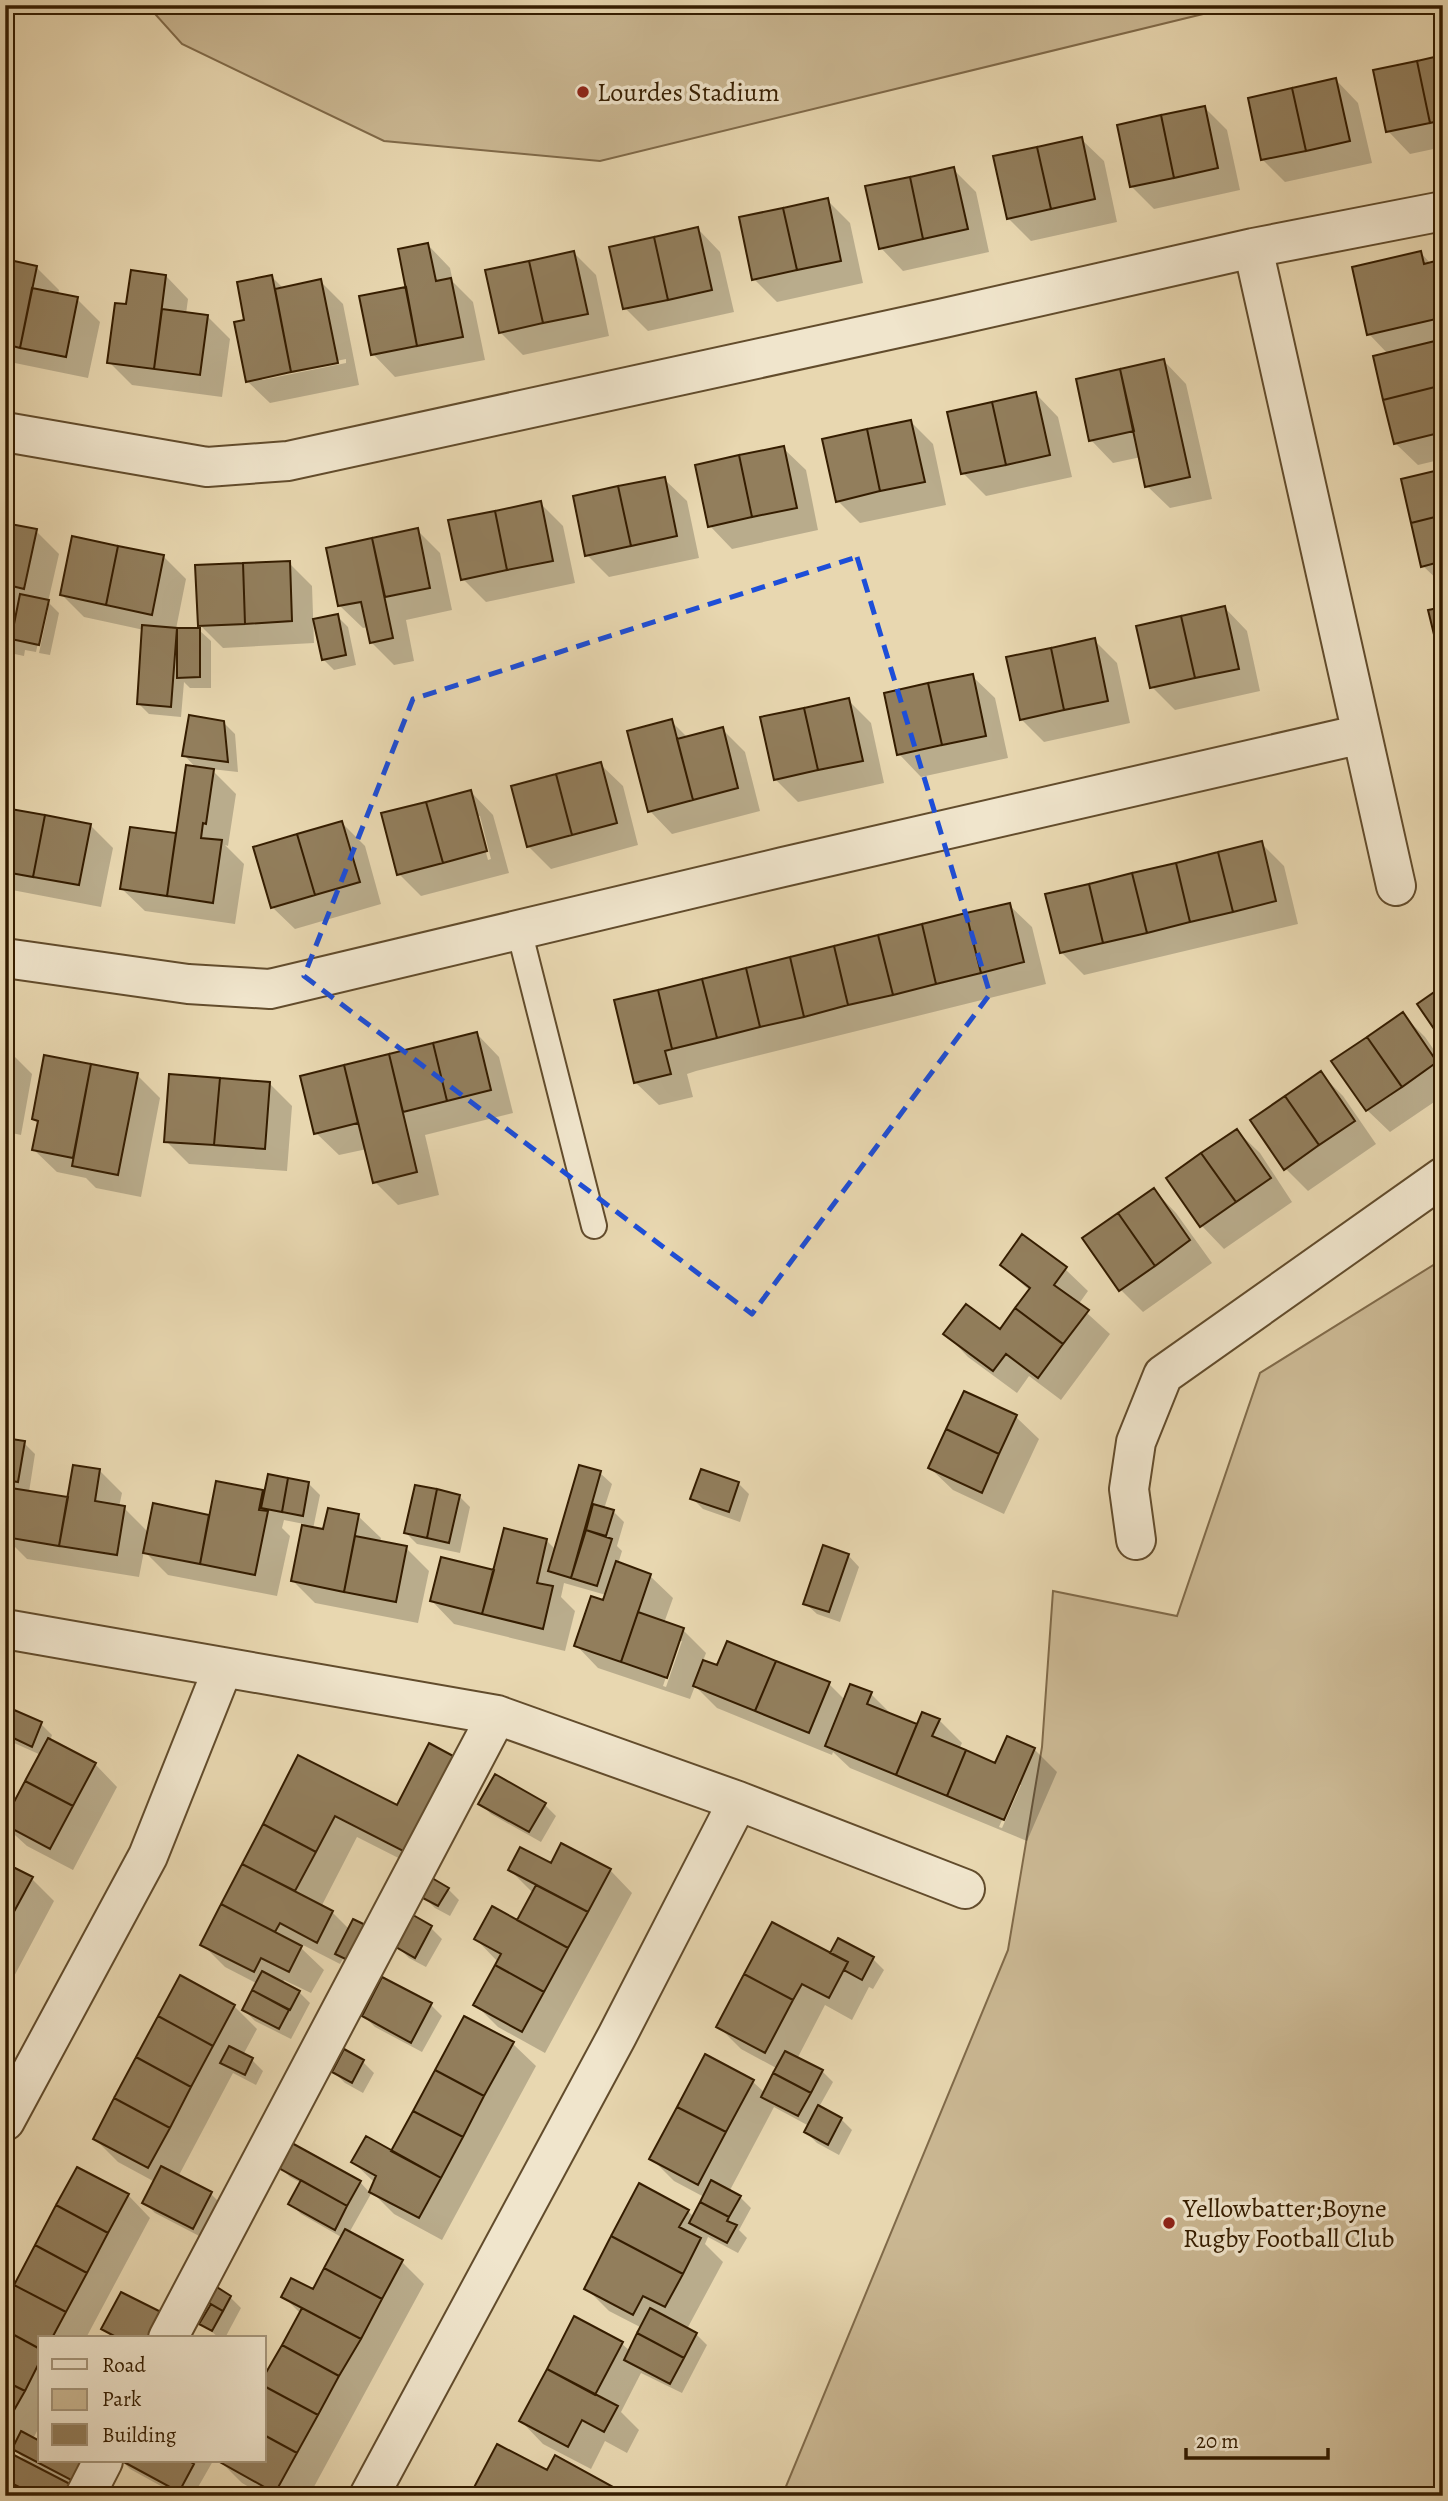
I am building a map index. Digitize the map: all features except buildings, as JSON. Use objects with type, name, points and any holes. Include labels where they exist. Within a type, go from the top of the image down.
[{"type":"street","points":[[5,432],[207,467],[288,461],[1253,248],[1443,211]]},
{"type":"street","points":[[1253,248],[1395,886]]},
{"type":"street","points":[[5,958],[188,984],[270,989],[1362,734]]},
{"type":"street","points":[[1136,1540],[1129,1489],[1136,1443],[1163,1375],[1443,1177]]},
{"type":"street","points":[[5,1629],[497,1715],[738,1801],[965,1889]]},
{"type":"street","points":[[5,2121],[148,1856],[223,1668]]},
{"type":"street","points":[[169,2336],[497,1715]]},
{"type":"street","points":[[369,2496],[617,2036],[738,1801]]},
{"type":"street","points":[[85,2496],[102,2462]]},
{"type":"lane","points":[[519,930],[594,1226]]},
{"type":"highlighted area","points":[[857,557],[990,994],[752,1314],[304,976],[413,699]]},
{"type":"green space","name":"Lourdes Stadium","points":[[147,5],[1240,5],[600,161],[384,141],[182,44]]},
{"type":"green space","name":"Yellowbatter;Boyne Rugby Football Club","points":[[1443,1259],[1443,2496],[782,2496],[1008,1950],[1042,1747],[1053,1591],[1177,1616],[1260,1373]]},
{"type":"place","name":"Lourdes Stadium","points":[[583,92]]},
{"type":"place","name":"Yellowbatter;Boyne Rugby Football Club","points":[[1169,2223]]}]
